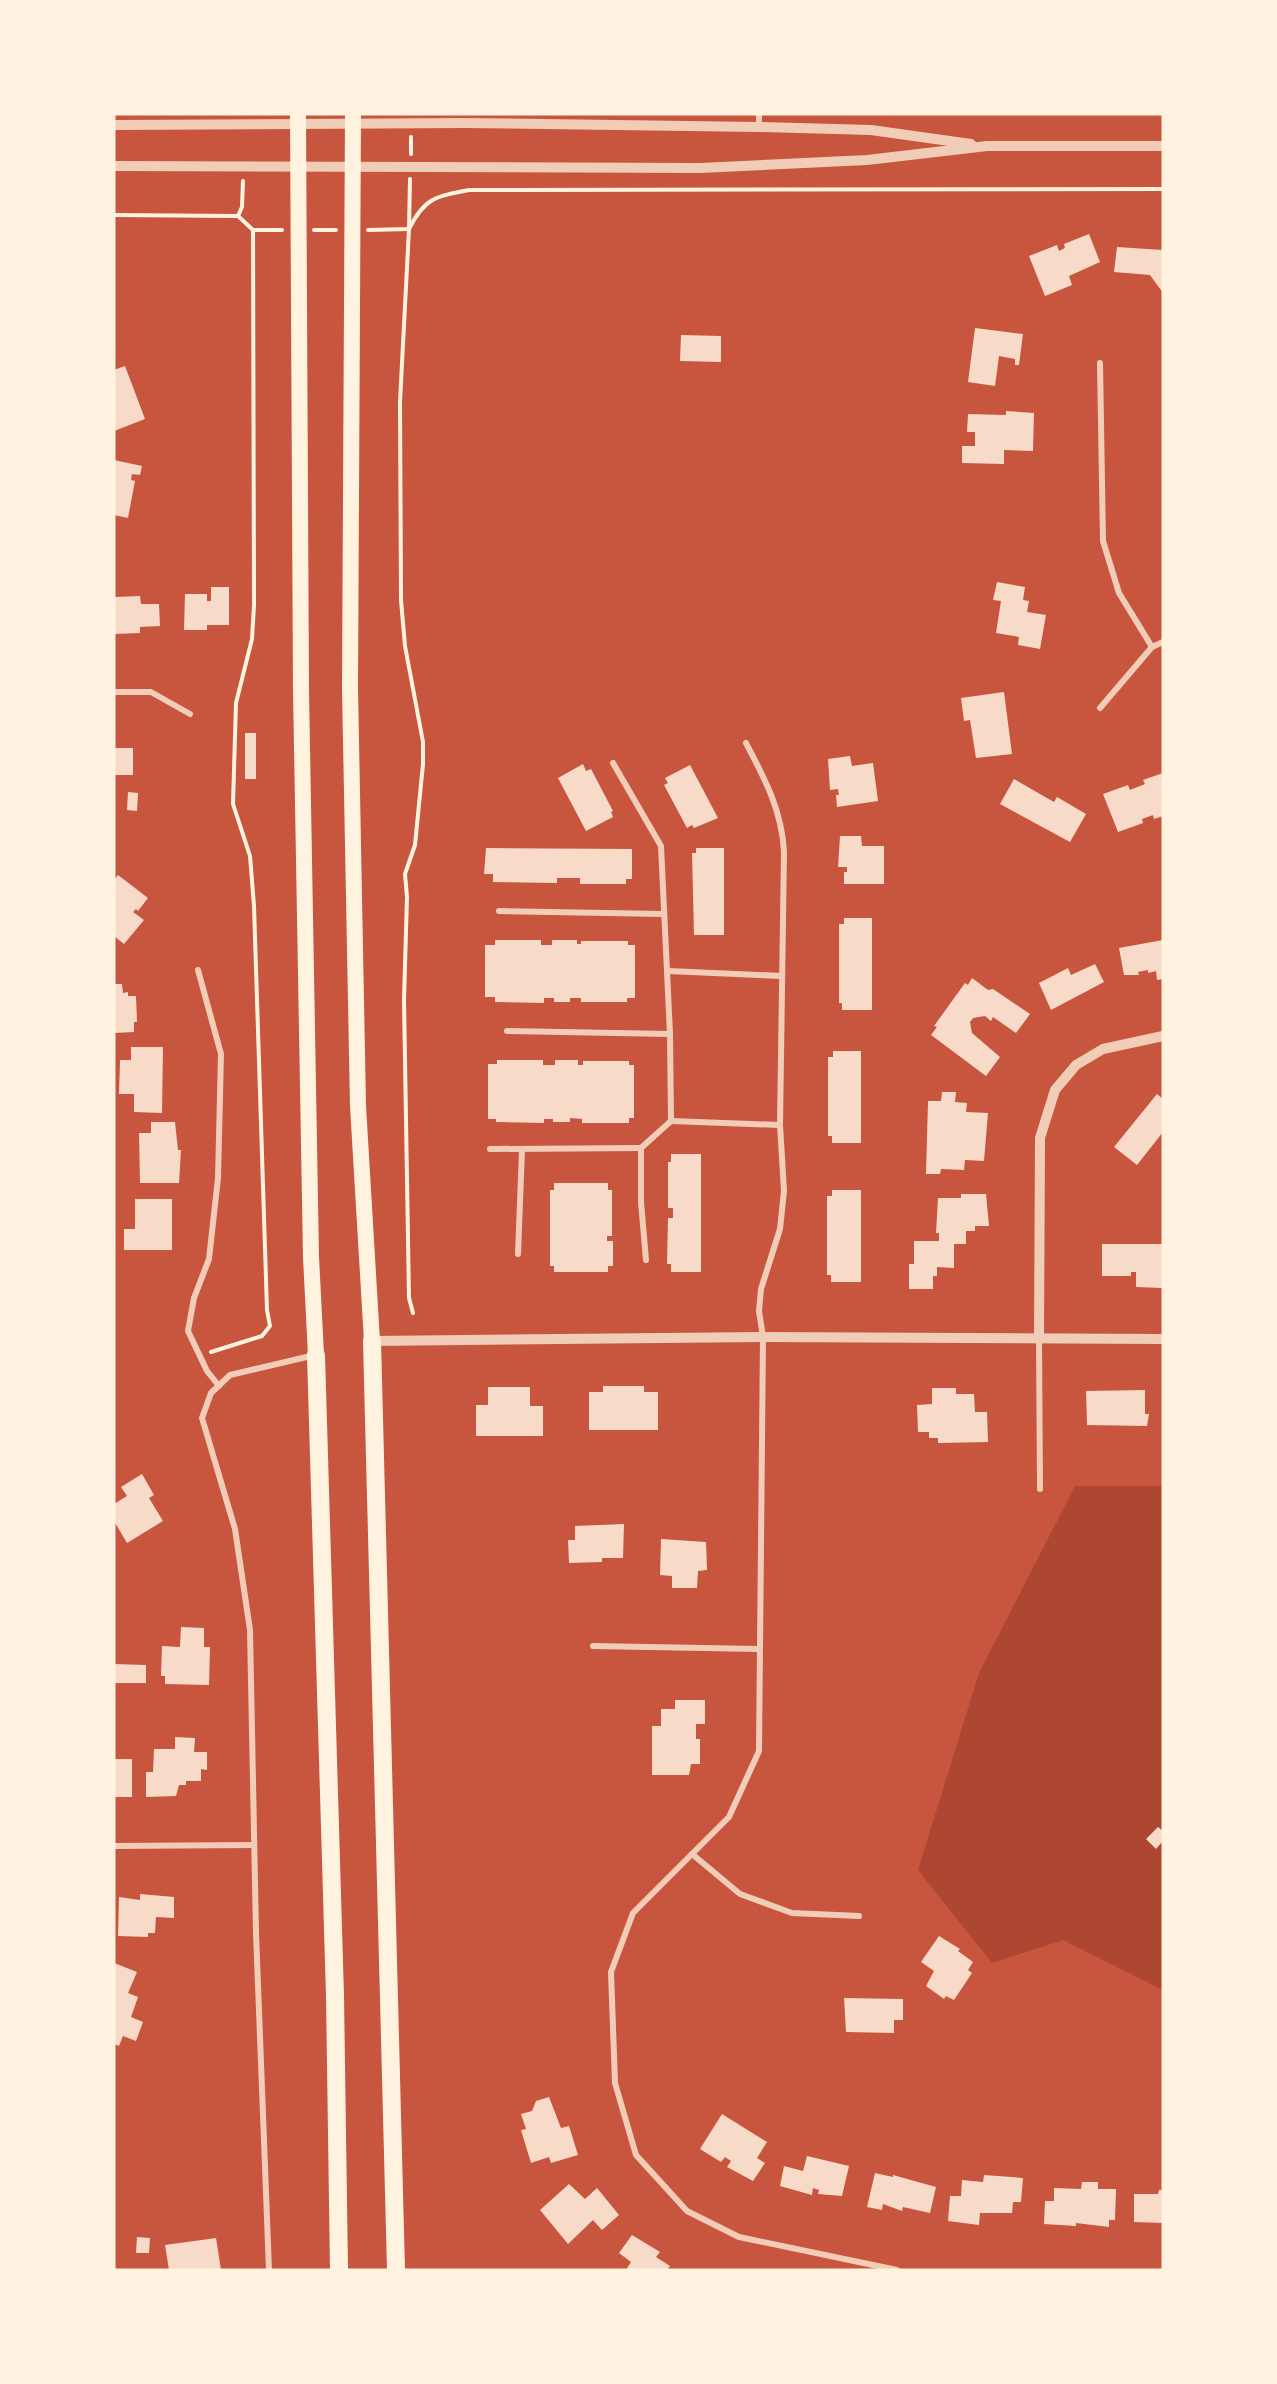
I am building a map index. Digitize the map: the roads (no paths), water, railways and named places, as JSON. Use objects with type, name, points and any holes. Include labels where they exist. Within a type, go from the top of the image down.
[{"type":"highway","points":[[298,119],[302,748],[310,1257],[316,1355],[335,1996],[339,2270]]},
{"type":"highway","points":[[353,119],[350,688],[358,1106],[372,1341],[396,2270]]},
{"type":"street","points":[[759,114],[759,127]]},
{"type":"street","points":[[114,124],[353,119],[759,127],[871,130],[987,146]]},
{"type":"street","points":[[114,166],[700,168],[867,160],[987,146],[1163,146]]},
{"type":"street","points":[[1100,363],[1103,541],[1119,593],[1152,647]]},
{"type":"street","points":[[1100,708],[1152,647],[1163,642]]},
{"type":"street","points":[[114,692],[151,692],[190,714]]},
{"type":"street","points":[[746,742],[774,796],[783,833],[780,1125],[783,1210],[775,1247],[761,1289],[759,1311],[763,1338],[759,1751],[729,1817],[633,1913],[611,1972],[615,2084],[636,2155],[687,2211],[739,2238],[858,2267],[897,2270]]},
{"type":"street","points":[[613,763],[661,846],[663,914],[668,971],[671,1122]]},
{"type":"street","points":[[500,911],[663,914]]},
{"type":"street","points":[[198,970],[220,1054],[218,1178],[210,1259],[194,1298],[188,1331],[207,1371],[219,1386]]},
{"type":"street","points":[[668,971],[782,976]]},
{"type":"street","points":[[507,1031],[670,1034]]},
{"type":"street","points":[[1040,1489],[1040,1138],[1056,1090],[1076,1065],[1103,1049],[1163,1036]]},
{"type":"street","points":[[490,1149],[641,1148],[671,1122],[780,1125]]},
{"type":"street","points":[[641,1148],[641,1202],[646,1260]]},
{"type":"street","points":[[518,1254],[522,1149]]},
{"type":"street","points":[[372,1341],[763,1338],[1163,1339]]},
{"type":"street","points":[[269,2270],[254,1845],[250,1630],[235,1529],[202,1418],[211,1393],[230,1375],[316,1355]]},
{"type":"street","points":[[592,1646],[759,1649]]},
{"type":"street","points":[[114,1846],[254,1845]]},
{"type":"street","points":[[692,1854],[740,1894],[792,1913],[859,1916]]}]
